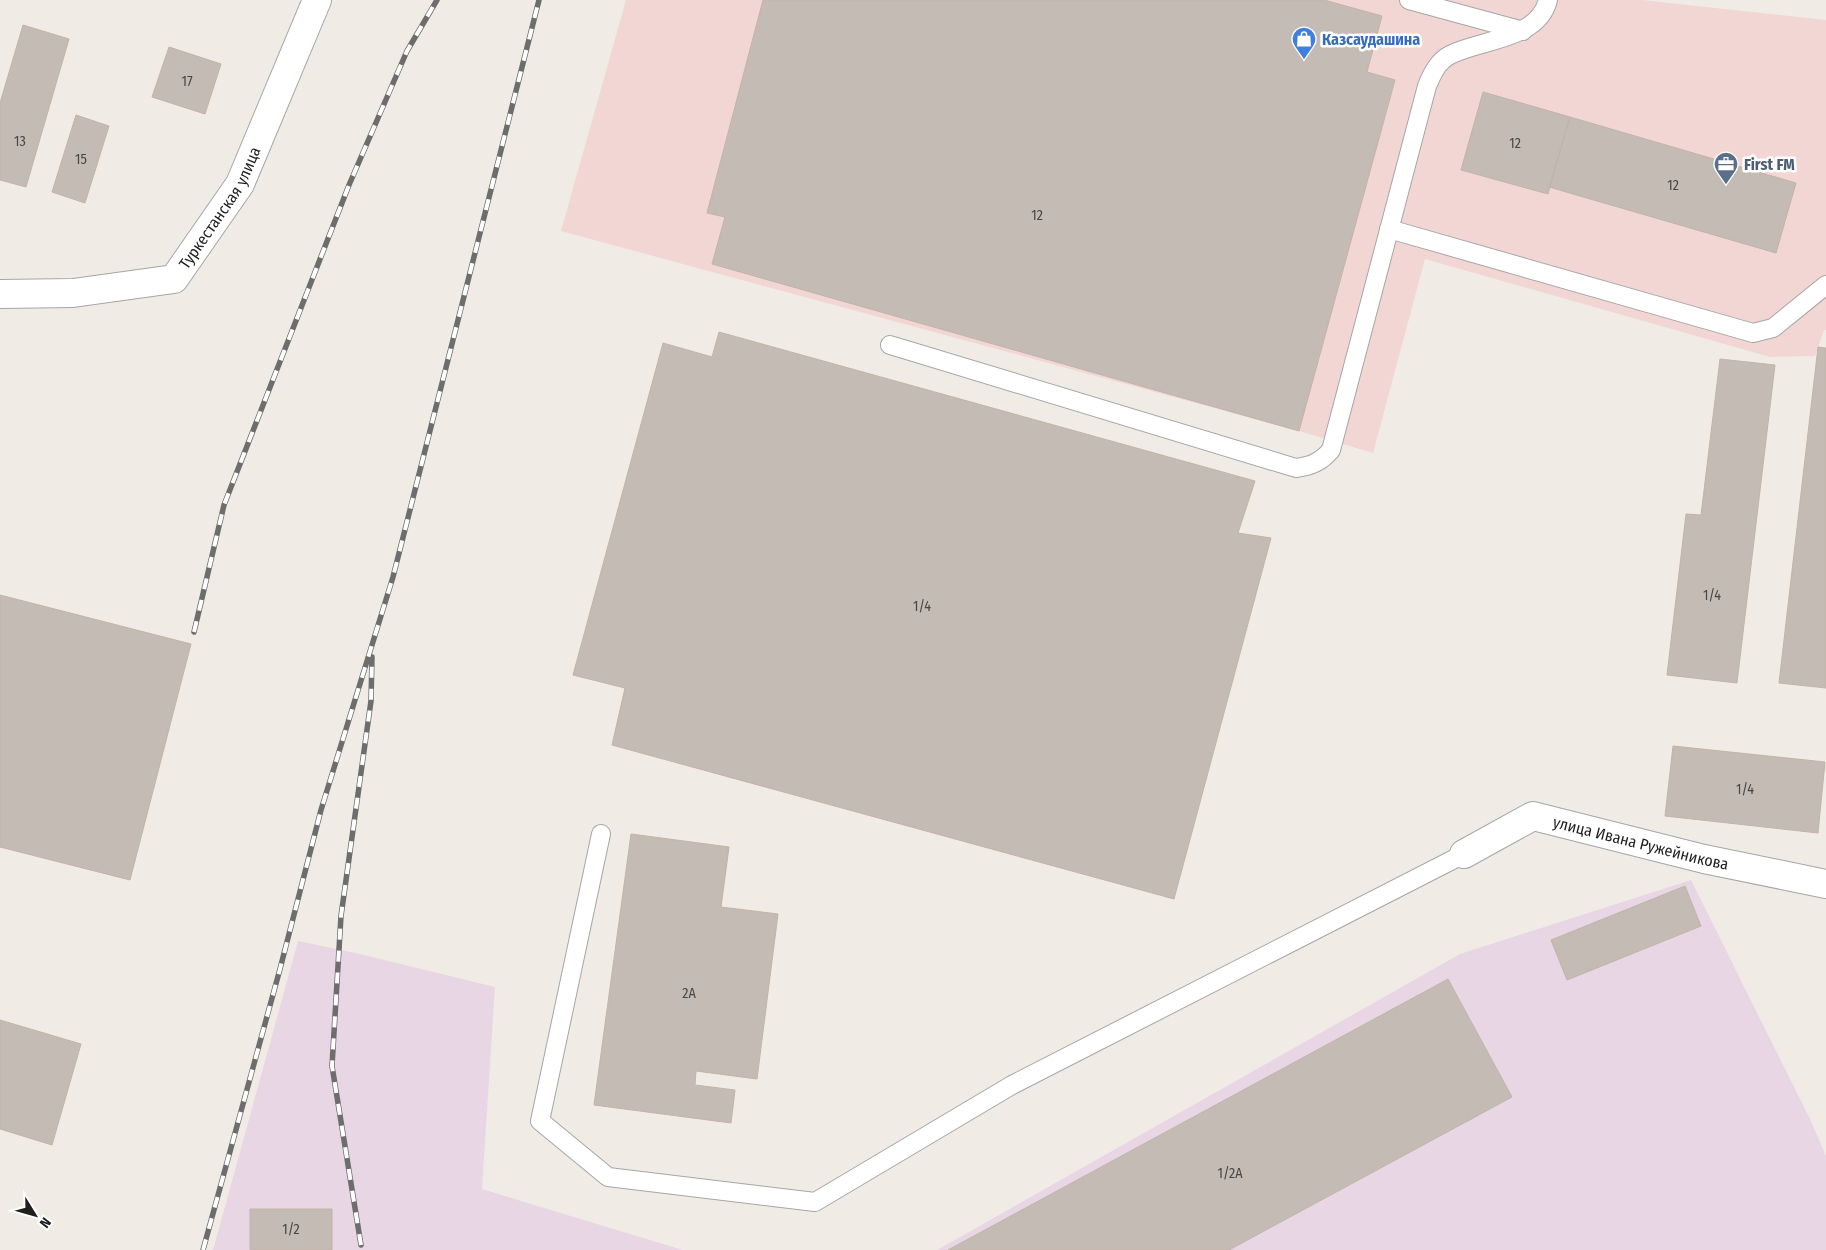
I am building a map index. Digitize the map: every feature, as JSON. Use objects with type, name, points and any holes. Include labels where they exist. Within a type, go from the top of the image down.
[{"type":"street","name":"Туркестанская улица","points":[[0,294],[73,293],[174,279],[240,184],[316,0]]},
{"type":"street","name":"улица Ивана Ружейникова","points":[[1464,854],[1533,816],[1704,859],[1826,884]]},
{"type":"lane","points":[[1409,0],[1523,31]]},
{"type":"lane","points":[[890,345],[1296,468],[1310,466],[1325,457],[1331,450],[1427,86],[1433,71],[1448,56],[1523,31],[1539,19],[1548,0]]},
{"type":"lane","points":[[1389,229],[1754,333],[1773,328],[1826,285]]},
{"type":"lane","points":[[601,834],[540,1121],[608,1177],[815,1202],[1012,1085],[1464,854]]},
{"type":"shaded area","points":[[626,0],[1642,0],[1826,20],[1826,330],[1824,330],[1815,356],[1770,357],[1425,259],[1373,453],[1299,431],[561,231]]},
{"type":"shaded area","points":[[1691,880],[1810,1119],[1826,1156],[1826,1250],[937,1250],[1460,954]]},
{"type":"shaded area","points":[[298,941],[495,987],[482,1189],[683,1250],[213,1250]]},
{"type":"building","points":[[763,0],[1324,0],[1382,16],[1367,72],[1395,80],[1299,431],[712,264],[725,217],[707,213]]},
{"type":"building","points":[[23,25],[69,39],[26,187],[0,180],[0,103]]},
{"type":"building","points":[[169,47],[221,64],[205,114],[152,97]]},
{"type":"building","points":[[1483,92],[1570,117],[1548,194],[1461,170]]},
{"type":"building","points":[[76,115],[109,126],[85,203],[52,192]]},
{"type":"building","points":[[1570,117],[1796,183],[1776,253],[1549,187]]},
{"type":"building","points":[[719,332],[1255,481],[1238,533],[1271,538],[1174,899],[612,745],[625,688],[573,675],[663,343],[712,357]]},
{"type":"building","points":[[1818,347],[1826,348],[1826,688],[1779,683]]},
{"type":"building","points":[[1720,359],[1775,365],[1737,683],[1667,675],[1686,514],[1701,515]]},
{"type":"building","points":[[0,595],[191,644],[130,880],[0,847]]},
{"type":"building","points":[[1673,746],[1825,762],[1818,833],[1665,816]]},
{"type":"building","points":[[631,834],[729,847],[721,907],[778,914],[757,1079],[696,1071],[695,1085],[735,1090],[731,1123],[594,1105]]},
{"type":"building","points":[[1685,886],[1701,926],[1567,980],[1551,940]]},
{"type":"building","points":[[1448,979],[1512,1097],[1229,1250],[948,1250]]},
{"type":"building","points":[[0,1020],[81,1044],[52,1145],[0,1129]]},
{"type":"building","points":[[250,1209],[332,1209],[332,1250],[250,1250]]},
{"type":"railway","points":[[194,632],[224,505],[349,185],[407,51],[437,0]]},
{"type":"railway","points":[[203,1250],[280,969],[321,810],[393,577],[539,0]]},
{"type":"railway","points":[[361,1245],[332,1066],[341,916],[371,701],[372,657]]},
{"type":"place","name":"Казсаудашина","points":[[1304,60]]},
{"type":"place","name":"First FM","points":[[1726,185]]}]
